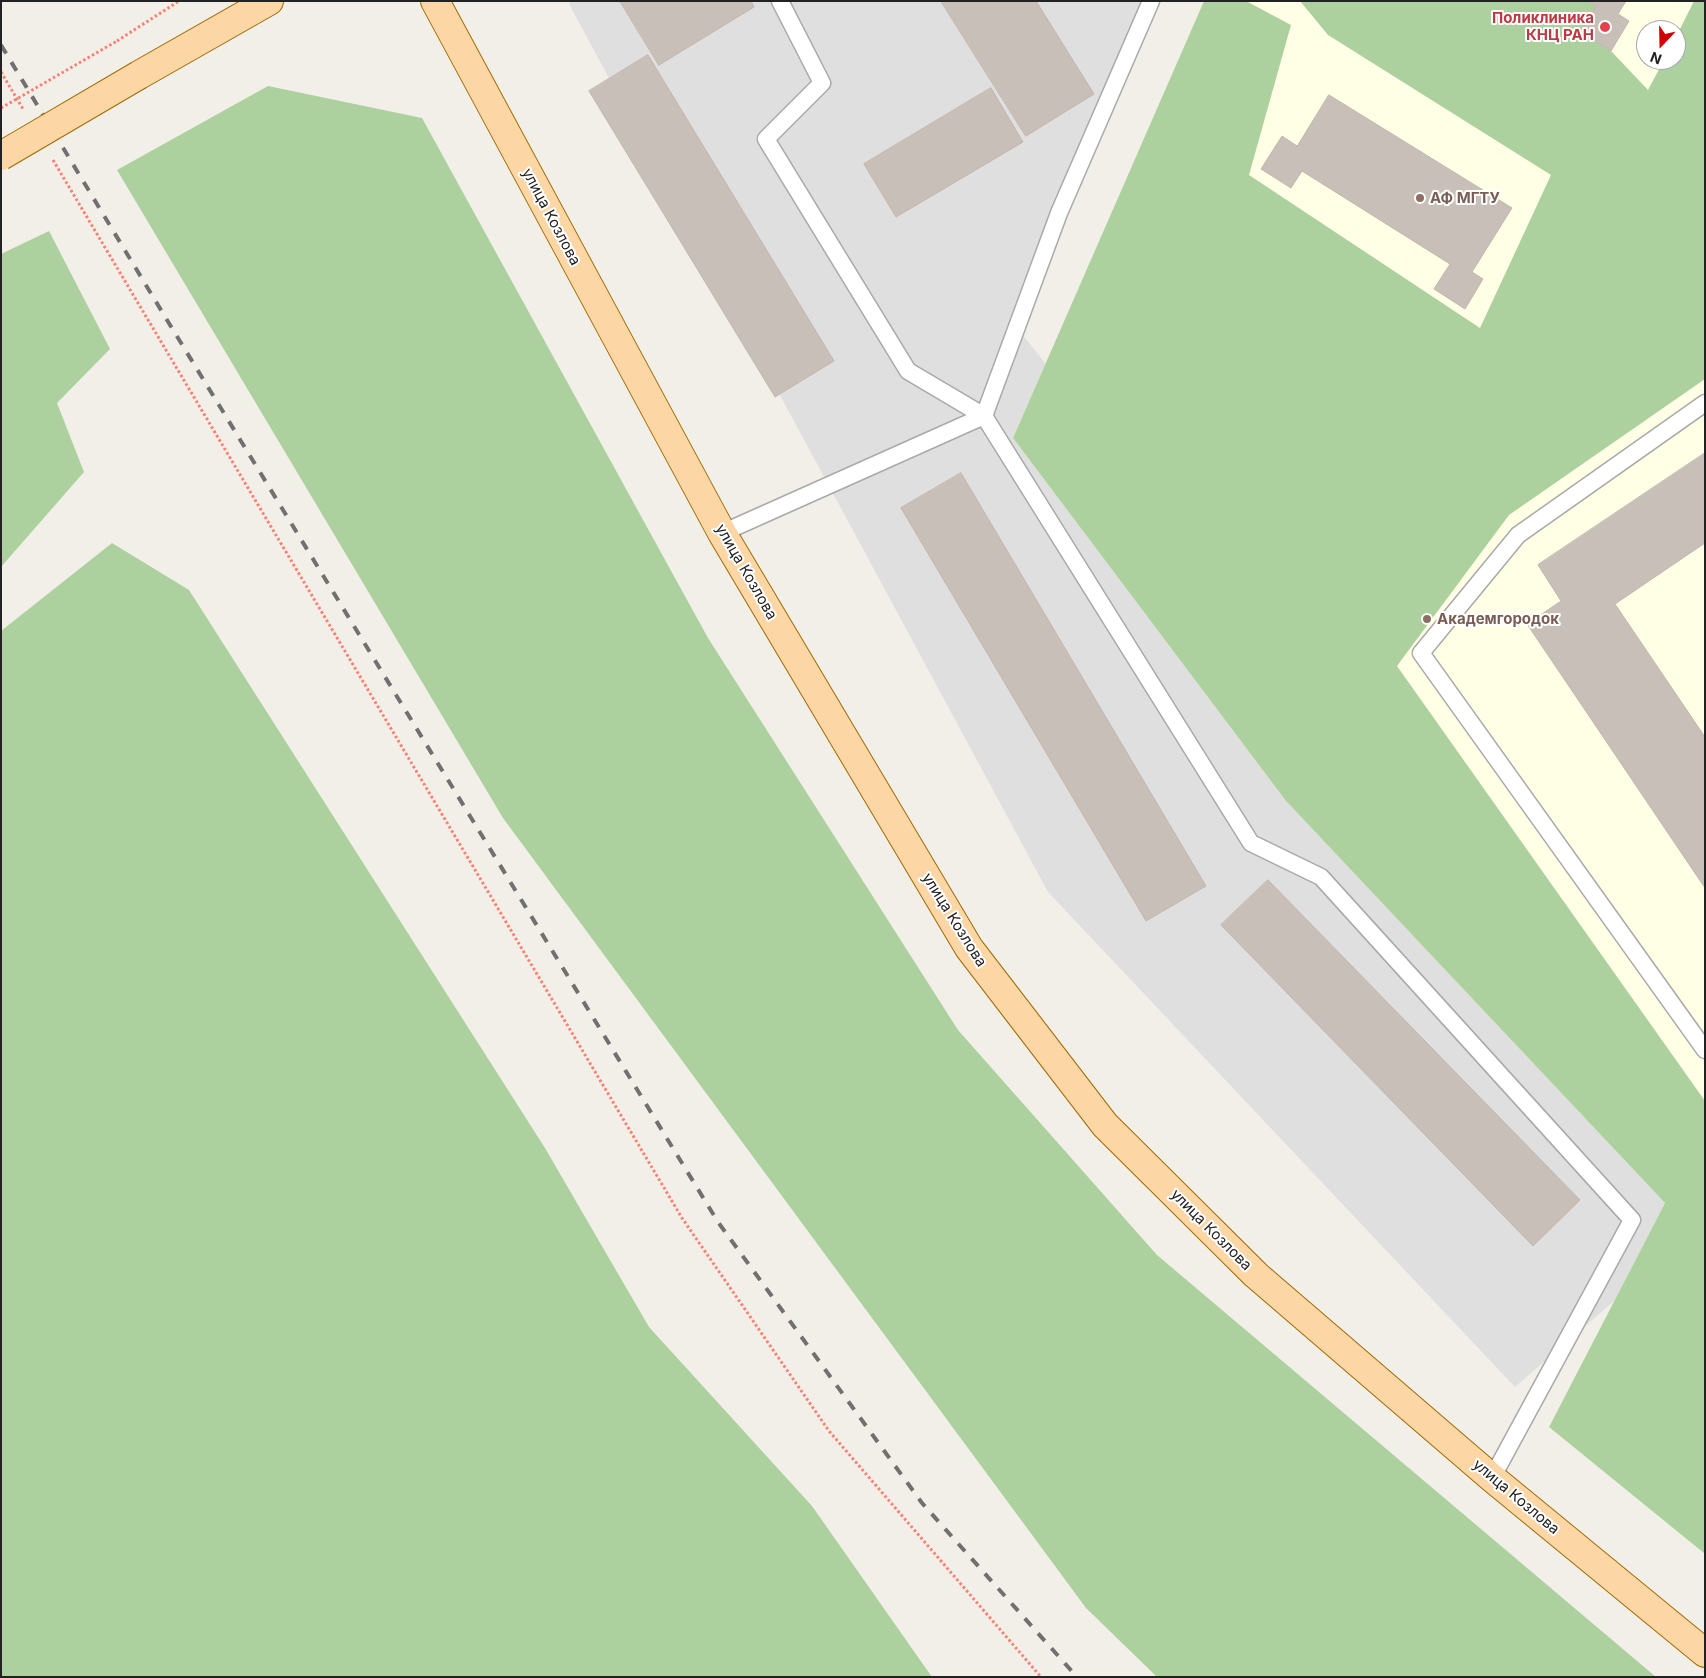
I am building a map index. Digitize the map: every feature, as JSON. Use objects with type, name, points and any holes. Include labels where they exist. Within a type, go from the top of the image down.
[{"type":"main road","points":[[1,156],[269,1]]},
{"type":"main road","name":"улица Козлова","points":[[435,1],[722,533],[968,948],[1105,1125],[1256,1275],[1492,1478],[1705,1653]]},
{"type":"lane","points":[[780,1],[822,83],[766,139],[908,372],[984,416],[1251,843],[1321,877],[1632,1220],[1492,1478]]},
{"type":"lane","points":[[722,533],[984,416],[1059,213],[1151,1]]},
{"type":"lane","points":[[1705,403],[1518,535],[1421,653],[1705,1050]]},
{"type":"path","points":[[1,108],[117,41],[178,1]]},
{"type":"path","points":[[1,72],[27,115]]},
{"type":"path","points":[[52,158],[682,1218],[829,1431],[1041,1677]]},
{"type":"shaded area","points":[[570,1],[1147,1],[1010,319],[1705,1192],[1705,1222],[1515,1387],[1048,892],[569,4]]},
{"type":"shaded area","name":"Академгородок","points":[[1204,1],[1705,1],[1705,1554],[1549,1427],[1665,1203],[1286,801],[1013,438]]},
{"type":"green space","name":"Академгородок","points":[[1204,1],[1246,1],[1291,25],[1249,175],[1480,328],[1551,175],[1328,35],[1300,1],[1589,1],[1596,6],[1580,32],[1611,51],[1648,90],[1659,70],[1686,70],[1684,20],[1694,1],[1705,1],[1705,379],[1509,515],[1397,666],[1705,1101],[1705,1554],[1549,1427],[1665,1203],[1286,801],[1013,438]]},
{"type":"green space","points":[[268,86],[422,118],[708,638],[958,1030],[1157,1255],[1656,1677],[1157,1677],[1086,1608],[503,818],[117,170]]},
{"type":"green space","points":[[49,231],[110,349],[57,403],[84,472],[1,567],[1,254]]},
{"type":"green space","points":[[112,543],[189,590],[545,1148],[649,1327],[812,1506],[932,1677],[1,1677],[1,631]]},
{"type":"building","points":[[620,1],[751,1],[754,7],[659,65]]},
{"type":"building","points":[[941,1],[1036,1],[1094,94],[1026,136]]},
{"type":"building","name":"Поликлиника КНЦ РАН","points":[[1589,1],[1626,1],[1618,14],[1629,21],[1611,51],[1580,32],[1596,6]]},
{"type":"building","points":[[648,55],[834,361],[775,397],[589,91]]},
{"type":"building","points":[[991,88],[1023,142],[896,217],[864,164]]},
{"type":"building","name":"АФ МГТУ","points":[[1329,95],[1512,208],[1472,272],[1483,279],[1465,309],[1434,289],[1450,264],[1302,171],[1291,188],[1261,169],[1282,136],[1297,146]]},
{"type":"building","points":[[1705,453],[1705,543],[1615,604],[1705,737],[1705,888],[1527,624],[1561,601],[1538,565]]},
{"type":"building","points":[[961,473],[1206,886],[1146,921],[901,508]]},
{"type":"building","points":[[1268,880],[1580,1200],[1533,1246],[1221,925]]},
{"type":"railway","points":[[1,45],[718,1222],[922,1503],[1077,1677]]},
{"type":"place","name":"Поликлиника КНЦ РАН","points":[[1605,27]]},
{"type":"place","name":"АФ МГТУ","points":[[1420,198]]},
{"type":"place","name":"Академгородок","points":[[1427,619]]}]
